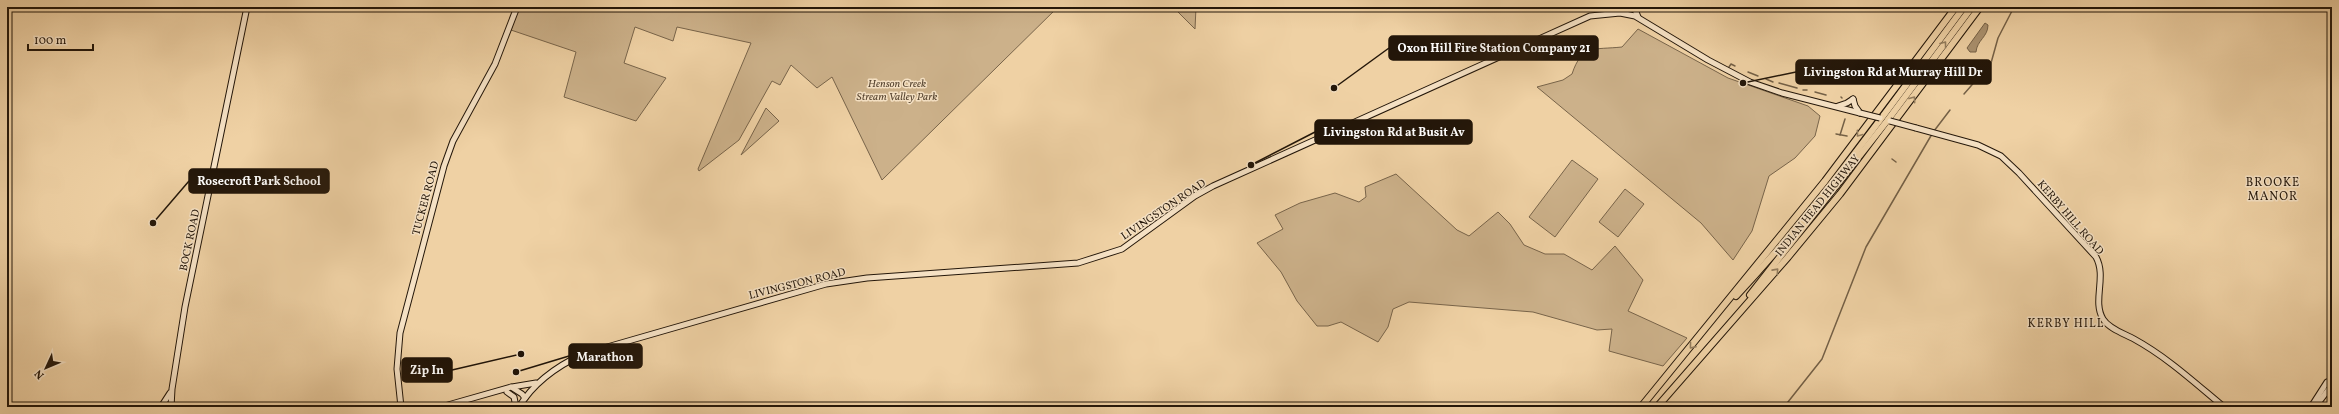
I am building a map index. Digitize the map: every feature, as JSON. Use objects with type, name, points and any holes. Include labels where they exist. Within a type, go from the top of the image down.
[{"type":"highway","name":"INDIAN HEAD HIGHWAY","points":[[1641,407],[1824,181],[1956,7]]},
{"type":"highway","points":[[1701,334],[1779,247],[1884,120],[1964,7]]},
{"type":"highway","points":[[1740,310],[1756,285],[1972,7]]},
{"type":"highway","name":"INDIAN HEAD HIGHWAY","points":[[1657,407],[1740,310],[1788,257],[1840,194],[1980,7]]},
{"type":"main road","name":"BOCK ROAD","points":[[171,407],[172,389],[187,300],[247,7]]},
{"type":"main road","name":"TUCKER ROAD","points":[[402,407],[397,369],[399,340],[444,166],[454,140],[494,64],[517,7]]},
{"type":"main road","points":[[1634,7],[1638,17]]},
{"type":"main road","name":"LIVINGSTON ROAD","points":[[519,407],[536,383],[556,369],[583,354],[826,284],[867,278],[1027,268],[1078,263],[1096,259],[1122,249],[1207,189],[1572,22],[1601,14],[1620,13],[1638,17],[1736,76],[1769,89],[1884,120]]},
{"type":"main road","points":[[1834,106],[1847,103],[1853,99],[1855,106],[1860,113]]},
{"type":"main road","name":"KERBY HILL ROAD","points":[[1884,120],[1987,149],[2011,164],[2096,257],[2101,270],[2100,310],[2105,321],[2149,348],[2224,407]]},
{"type":"main road","points":[[2311,407],[2328,382],[2332,381]]},
{"type":"main road","points":[[441,407],[536,383]]},
{"type":"main road","points":[[2315,407],[2332,385]]},
{"type":"main road","points":[[161,407],[172,389]]},
{"type":"main road","points":[[507,390],[522,394],[525,398]]},
{"type":"main road","points":[[507,390],[514,397],[516,407]]},
{"type":"green space","name":"Henson Creek Stream Valley Park","points":[[516,7],[1058,7],[882,180],[832,77],[817,88],[791,65],[780,85],[772,81],[739,140],[699,171],[698,169],[751,43],[677,27],[673,41],[635,27],[624,63],[666,78],[636,121],[564,97],[576,52],[508,29]]},
{"type":"green space","points":[[1173,7],[1196,7],[1195,29]]},
{"type":"green space","points":[[1638,29],[1728,78],[1808,106],[1820,116],[1815,136],[1795,158],[1769,176],[1752,231],[1733,260],[1701,223],[1537,87],[1563,80],[1572,74],[1580,58],[1590,50],[1622,47]]},
{"type":"green space","points":[[766,108],[779,121],[741,155]]},
{"type":"green space","points":[[1572,160],[1598,179],[1555,237],[1529,217]]},
{"type":"green space","points":[[1396,174],[1457,230],[1469,236],[1498,212],[1510,224],[1524,245],[1545,254],[1564,254],[1592,270],[1615,246],[1643,280],[1628,311],[1687,338],[1663,366],[1609,351],[1612,329],[1597,330],[1533,312],[1409,302],[1393,309],[1388,327],[1378,342],[1341,322],[1328,326],[1317,326],[1297,301],[1281,272],[1257,243],[1283,229],[1275,215],[1300,203],[1335,193],[1359,202],[1366,197],[1365,187]]},
{"type":"green space","points":[[1625,189],[1644,204],[1618,237],[1599,222]]},
{"type":"shaded area","points":[[1985,23],[1988,25],[1986,33],[1978,44],[1976,52],[1970,52],[1967,48]]},
{"type":"waterway","points":[[1964,94],[1991,63],[1998,38],[2014,7]]},
{"type":"waterway","points":[[1729,67],[1731,64],[1735,66]]},
{"type":"waterway","points":[[1748,72],[1758,76]]},
{"type":"waterway","points":[[1766,79],[1773,82]]},
{"type":"waterway","points":[[1779,83],[1797,88]]},
{"type":"waterway","points":[[1815,92],[1826,95]]},
{"type":"waterway","points":[[1934,131],[1950,110]]},
{"type":"waterway","points":[[1840,135],[1845,119]]},
{"type":"waterway","points":[[1836,134],[1847,136]]},
{"type":"waterway","points":[[1784,407],[1822,359],[1866,247],[1932,134]]},
{"type":"waterway","points":[[1892,159],[1896,162]]},
{"type":"place","name":"Livingston Rd at Murray Hill Dr","points":[[1743,83]]},
{"type":"place","name":"Oxon Hill Fire Station Company 21","points":[[1334,88]]},
{"type":"place","name":"Livingston Rd at Busit Av","points":[[1251,165]]},
{"type":"place","name":"Rosecroft Park School","points":[[153,223]]},
{"type":"place","name":"Zip In","points":[[521,354]]},
{"type":"place","name":"Marathon","points":[[516,372]]},
{"type":"district","name":"BROOKE MANOR","points":[[2273,189]]},
{"type":"district","name":"KERBY HILL","points":[[2066,323]]}]
